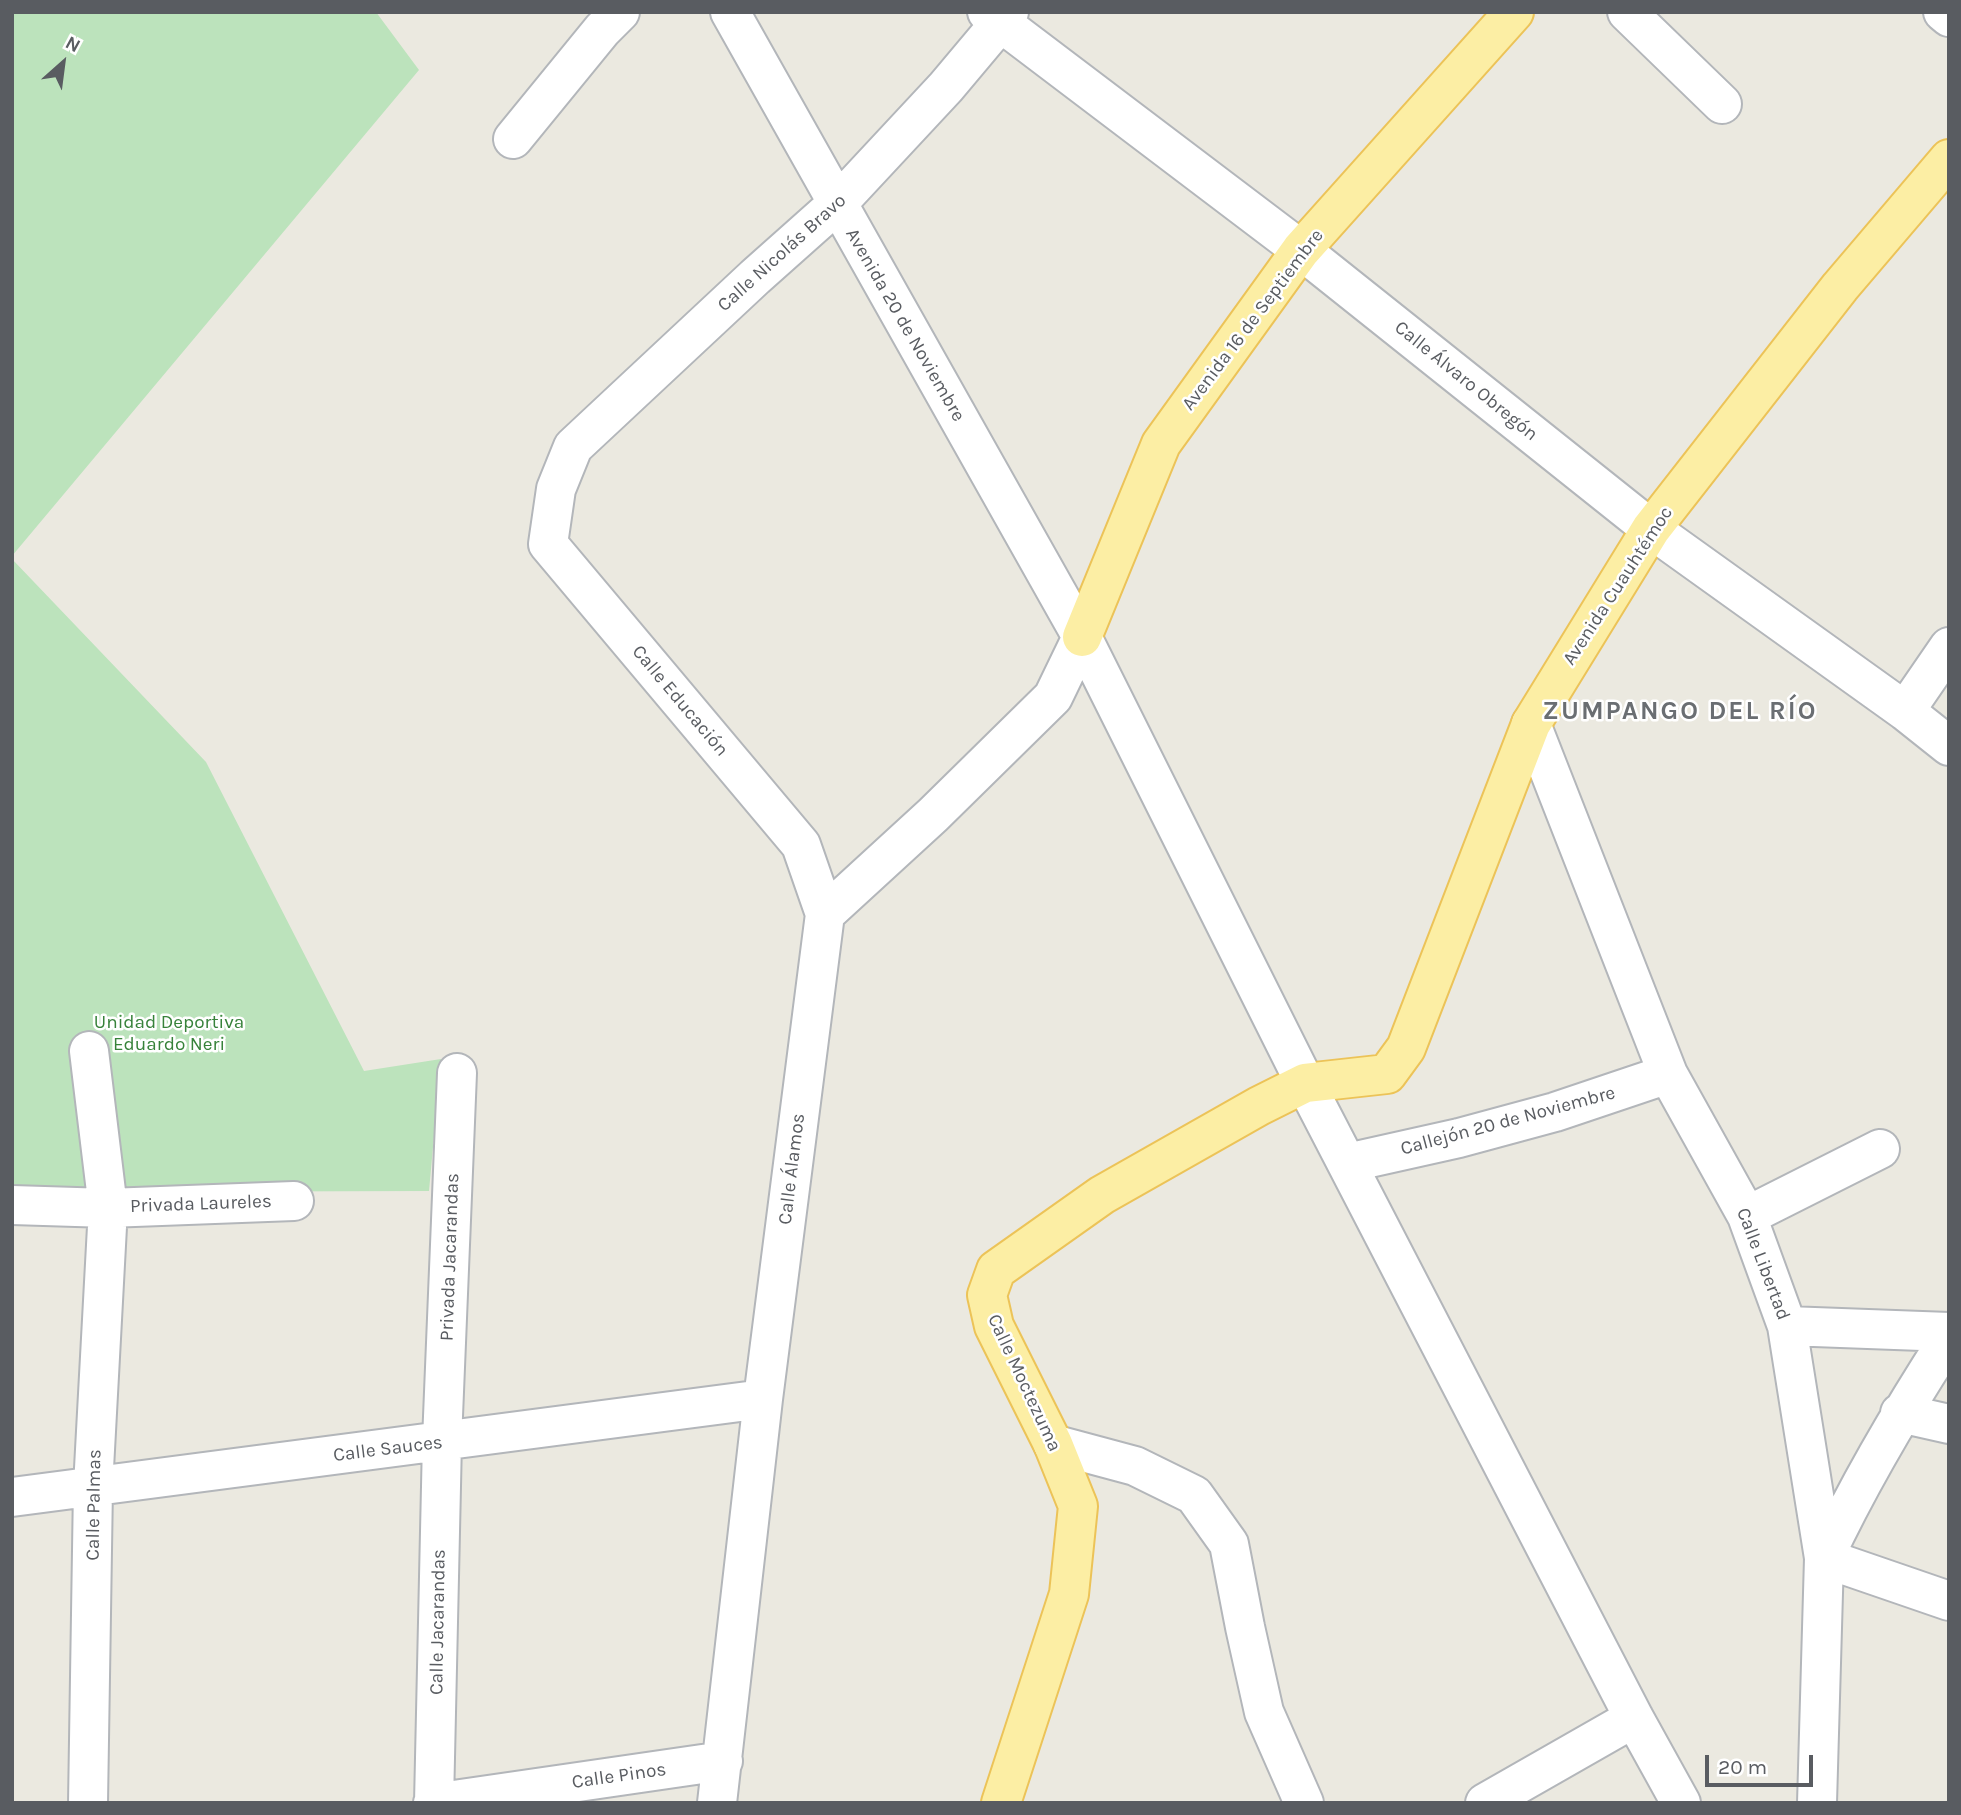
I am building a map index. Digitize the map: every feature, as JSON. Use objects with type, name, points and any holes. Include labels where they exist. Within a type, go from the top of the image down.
[{"type":"main road","name":"Avenida 16 de Septiembre","points":[[1082,637],[1161,444],[1301,250],[1514,12]]},
{"type":"main road","name":"Avenida Cuauhtémoc","points":[[1305,1083],[1387,1074],[1406,1048],[1531,724],[1651,529],[1840,287],[1949,159]]},
{"type":"main road","name":"Calle Moctezuma","points":[[1001,1803],[1069,1594],[1078,1506],[1053,1444],[994,1326],[986,1295],[996,1270],[1102,1195],[1305,1083]]},
{"type":"street","points":[[513,139],[602,30],[620,12]]},
{"type":"street","name":"Avenida 20 de Noviembre","points":[[730,12],[1082,637],[1305,1083],[1634,1718]]},
{"type":"street","points":[[1627,12],[1722,104]]},
{"type":"street","points":[[1943,12],[1949,17]]},
{"type":"street","name":"Calle Nicolás Bravo","points":[[556,489],[573,447],[837,204],[946,87],[999,16]]},
{"type":"street","name":"Calle Álvaro Obregón","points":[[999,16],[1301,250],[1651,529],[1906,711],[1949,746]]},
{"type":"street","name":"Calle Educación","points":[[556,489],[548,544],[801,845],[825,914]]},
{"type":"street","points":[[825,914],[933,815],[1053,697],[1082,637]]},
{"type":"street","points":[[1906,711],[1949,648]]},
{"type":"street","name":"Calle Libertad","points":[[1531,724],[1668,1074],[1746,1216],[1787,1326],[1824,1558],[1817,1803]]},
{"type":"street","name":"Calle Álamos","points":[[717,1803],[763,1399],[825,914]]},
{"type":"street","name":"Calle Palmas","points":[[89,1051],[108,1208],[93,1487],[89,1803]]},
{"type":"street","name":"Privada Jacarandas","points":[[442,1441],[457,1073]]},
{"type":"street","name":"Callejón 20 de Noviembre","points":[[1347,1163],[1459,1138],[1555,1112],[1668,1074]]},
{"type":"street","points":[[1746,1216],[1880,1149]]},
{"type":"street","name":"Privada Laureles","points":[[12,1205],[108,1208],[293,1201]]},
{"type":"street","points":[[1787,1326],[1949,1332]]},
{"type":"street","points":[[1949,1338],[1900,1413],[1847,1509],[1824,1558],[1949,1601]]},
{"type":"street","name":"Calle Sauces","points":[[12,1497],[763,1399]]},
{"type":"street","points":[[1900,1413],[1949,1424]]},
{"type":"street","name":"Calle Jacarandas","points":[[433,1803],[442,1441]]},
{"type":"street","points":[[1053,1444],[1135,1466],[1194,1494],[1229,1544],[1265,1712],[1304,1803]]},
{"type":"street","points":[[1485,1803],[1634,1718],[1681,1803]]},
{"type":"street","name":"Calle Pinos","points":[[433,1803],[723,1761]]},
{"type":"green space","points":[[12,12],[376,12],[419,70],[12,556]]},
{"type":"green space","name":"Unidad Deportiva Eduardo Neri","points":[[12,559],[206,762],[364,1071],[441,1059],[429,1191],[83,1192],[12,1186]]},
{"type":"district","name":"ZUMPANGO DEL RÍO","points":[[1680,712]]}]
